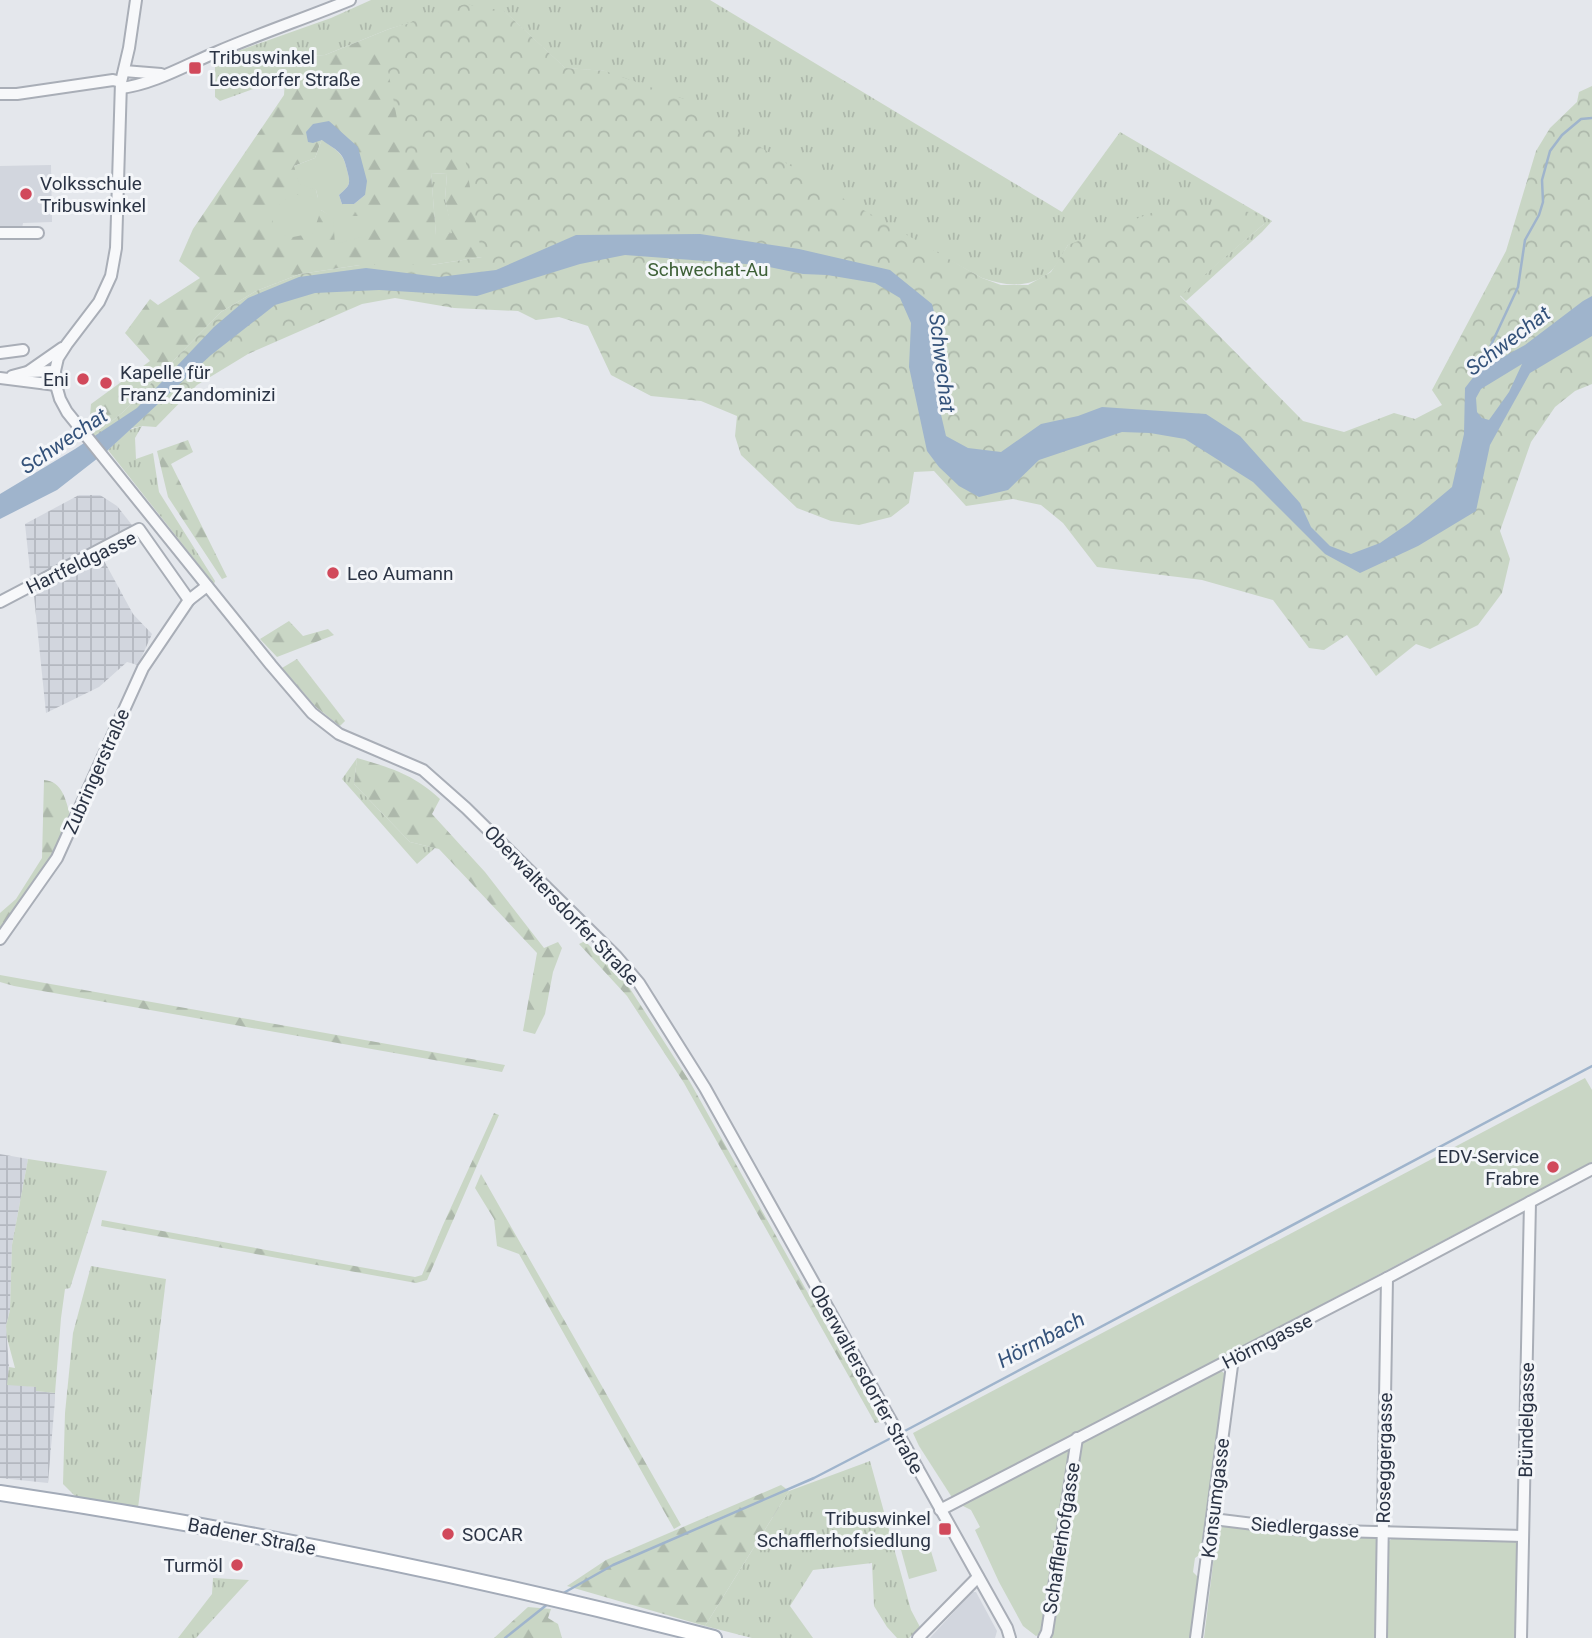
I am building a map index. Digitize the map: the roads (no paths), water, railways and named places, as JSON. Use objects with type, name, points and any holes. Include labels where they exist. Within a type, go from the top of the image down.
[{"type":"main road","name":"Badener Straße","points":[[0,1493],[263,1537],[538,1594],[714,1638]]},
{"type":"street","points":[[3,378],[56,385],[58,358],[100,302],[111,276],[116,248],[122,80],[136,0]]},
{"type":"street","points":[[122,80],[132,87],[350,0]]},
{"type":"street","points":[[0,94],[168,74]]},
{"type":"street","points":[[0,233],[38,233]]},
{"type":"street","points":[[27,372],[67,344]]},
{"type":"street","points":[[0,353],[23,350]]},
{"type":"street","points":[[3,378],[27,372],[55,371]]},
{"type":"street","name":"Oberwaltersdorfer Straße","points":[[56,385],[63,405],[77,426],[312,713],[340,734],[423,770],[466,808],[616,956],[639,983],[705,1088],[1007,1628],[1010,1638]]},
{"type":"street","name":"Hartfeldgasse","points":[[0,602],[139,529],[189,600]]},
{"type":"street","points":[[189,600],[207,586]]},
{"type":"street","name":"Zubringerstraße","points":[[0,939],[57,858],[142,668],[189,600]]},
{"type":"street","name":"Hörmgasse","points":[[940,1510],[1592,1169]]},
{"type":"street","name":"Bründelgasse","points":[[1521,1638],[1530,1202]]},
{"type":"street","name":"Roseggergasse","points":[[1381,1638],[1387,1278]]},
{"type":"street","name":"Konsumgasse","points":[[1196,1638],[1233,1358]]},
{"type":"street","name":"Schafflerhofgasse","points":[[1044,1638],[1077,1438]]},
{"type":"street","name":"Siedlergasse","points":[[1213,1519],[1302,1530],[1524,1536]]},
{"type":"street","points":[[918,1638],[978,1577]]},
{"type":"water","points":[[329,121],[358,147],[367,181],[365,195],[354,204],[342,204],[339,195],[349,182],[341,155],[322,140],[308,142],[306,132],[313,124]]},
{"type":"water","points":[[700,234],[799,249],[890,270],[932,304],[939,332],[939,406],[946,436],[968,448],[1001,452],[1041,424],[1078,416],[1102,407],[1206,414],[1240,436],[1300,503],[1311,527],[1330,546],[1351,554],[1380,543],[1452,487],[1464,434],[1465,388],[1478,371],[1525,345],[1592,296],[1592,336],[1530,373],[1490,445],[1476,511],[1418,546],[1360,573],[1325,554],[1253,482],[1185,439],[1122,432],[1039,460],[1008,490],[979,497],[959,486],[927,451],[909,367],[911,323],[900,298],[875,283],[827,275],[803,274],[759,265],[625,255],[580,264],[477,296],[379,290],[315,293],[275,305],[211,355],[107,451],[57,490],[0,519],[0,494],[137,408],[214,327],[248,298],[299,277],[366,268],[439,277],[496,270],[576,235]],"holes":[[[1522,364],[1509,392],[1489,420],[1482,418],[1477,412],[1476,398],[1481,389]]]},
{"type":"waterway","name":"Schwechat","points":[[1478,373],[1518,287],[1525,240],[1543,202],[1542,180],[1550,151],[1562,135],[1581,119],[1592,118]]},
{"type":"waterway","name":"Hörmbach","points":[[901,1433],[1592,1066]]},
{"type":"waterway","name":"Hörmbach","points":[[560,1595],[613,1565],[814,1478],[895,1436]]},
{"type":"waterway","name":"Hörmbach","points":[[505,1638],[549,1603]]},
{"type":"place","name":"Tribuswinkel Leesdorfer Straße","points":[[195,68]]},
{"type":"place","name":"Volksschule Tribuswinkel","points":[[26,194]]},
{"type":"place","name":"Eni","points":[[83,379]]},
{"type":"place","name":"Kapelle für Franz Zandominizi","points":[[106,383]]},
{"type":"place","name":"Leo Aumann","points":[[333,573]]},
{"type":"place","name":"EDV-Service Frabre","points":[[1553,1167]]},
{"type":"place","name":"Tribuswinkel Schafflerhofsiedlung","points":[[945,1529]]},
{"type":"place","name":"SOCAR","points":[[448,1534]]},
{"type":"place","name":"Turmöl","points":[[237,1565]]},
{"type":"park label","name":"Schwechat-Au","points":[[708,269]]}]
